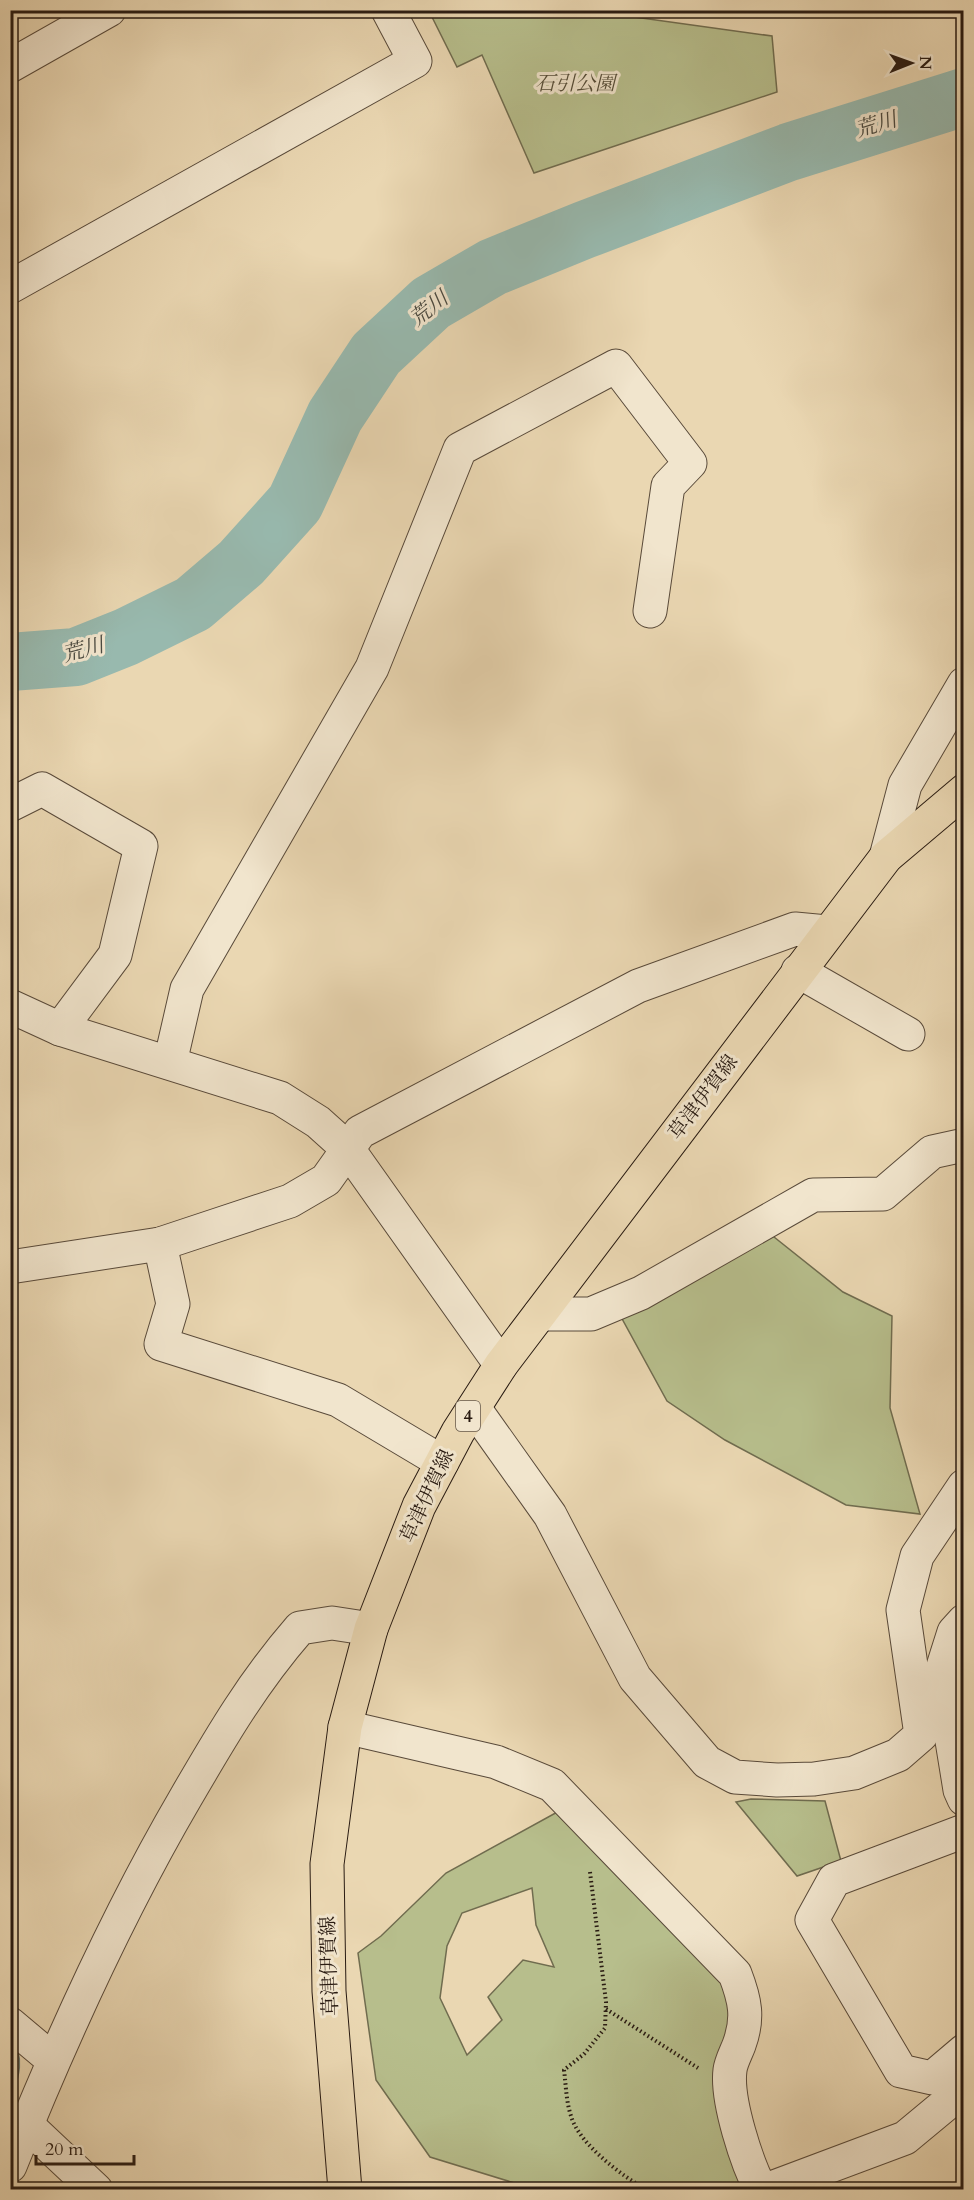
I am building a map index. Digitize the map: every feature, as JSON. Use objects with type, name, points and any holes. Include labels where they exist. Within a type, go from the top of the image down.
[{"type":"main road","name":"草津伊賀線","points":[[345,2190],[328,1991],[327,1864],[345,1727],[371,1629],[419,1506],[442,1462],[501,1365],[827,932],[886,857],[963,791]]},
{"type":"street","points":[[10,66],[109,10]]},
{"type":"street","points":[[10,286],[415,61],[388,10]]},
{"type":"street","points":[[170,1064],[187,989],[372,668],[460,448],[616,366],[690,463],[668,486],[650,611]]},
{"type":"street","points":[[886,857],[905,785],[963,684]]},
{"type":"street","points":[[10,805],[42,789],[141,846],[116,955],[60,1029]]},
{"type":"street","points":[[10,1267],[160,1244],[290,1201],[326,1180],[360,1132],[638,986],[795,929],[827,932]]},
{"type":"street","points":[[798,971],[908,1034]]},
{"type":"street","points":[[10,1006],[60,1029],[280,1098],[318,1122],[348,1149],[501,1365]]},
{"type":"street","points":[[540,1314],[591,1314],[641,1293],[813,1195],[884,1194],[932,1152],[963,1145]]},
{"type":"street","points":[[160,1244],[173,1304],[161,1344],[338,1400],[442,1462]]},
{"type":"street","points":[[474,1408],[550,1515],[635,1678],[707,1762],[735,1777],[777,1780],[814,1779],[854,1773],[898,1755],[921,1735],[903,1610],[917,1556],[963,1486]]},
{"type":"street","points":[[963,1621],[954,1632],[941,1673],[963,1799]]},
{"type":"street","points":[[10,2166],[53,2060],[156,1849],[246,1695],[300,1628],[332,1623],[371,1629]]},
{"type":"street","points":[[345,1727],[496,1762],[552,1785],[735,1974],[745,1999],[747,2025],[730,2071],[733,2106],[750,2169],[761,2190]]},
{"type":"street","points":[[963,1831],[834,1880],[812,1920],[901,2071],[932,2078],[963,2051]]},
{"type":"street","points":[[10,2024],[53,2060]]},
{"type":"street","points":[[766,2190],[905,2138],[963,2089]]},
{"type":"street","points":[[27,2125],[96,2190]]},
{"type":"path","points":[[583,1817],[606,2008],[605,2028],[584,2054],[564,2070],[571,2118],[593,2149],[624,2177],[647,2190]]},
{"type":"path","points":[[606,2008],[732,2090]]},
{"type":"green space","name":"石引公園","points":[[429,11],[591,11],[772,36],[777,92],[534,173],[482,55],[457,67]]},
{"type":"green space","points":[[769,1233],[843,1292],[892,1316],[890,1408],[920,1514],[846,1505],[725,1440],[667,1401],[620,1315]]},
{"type":"green space","points":[[751,1799],[825,1801],[841,1861],[797,1876],[736,1802]]},
{"type":"green space","points":[[561,1810],[717,1972],[731,2001],[747,2189],[534,2189],[430,2157],[376,2080],[358,1953],[381,1936],[446,1873]],"holes":[[[532,1888],[536,1925],[554,1967],[523,1960],[488,1997],[502,2020],[467,2055],[440,1998],[447,1946],[462,1913]]]},
{"type":"water","points":[[11,2038],[16,2045],[19,2068],[11,2100]]},
{"type":"waterway","name":"荒川","points":[[10,662],[76,657],[126,637],[193,604],[241,563],[295,503],[335,416],[376,354],[431,303],[493,267],[584,230],[789,152],[964,97]]}]
